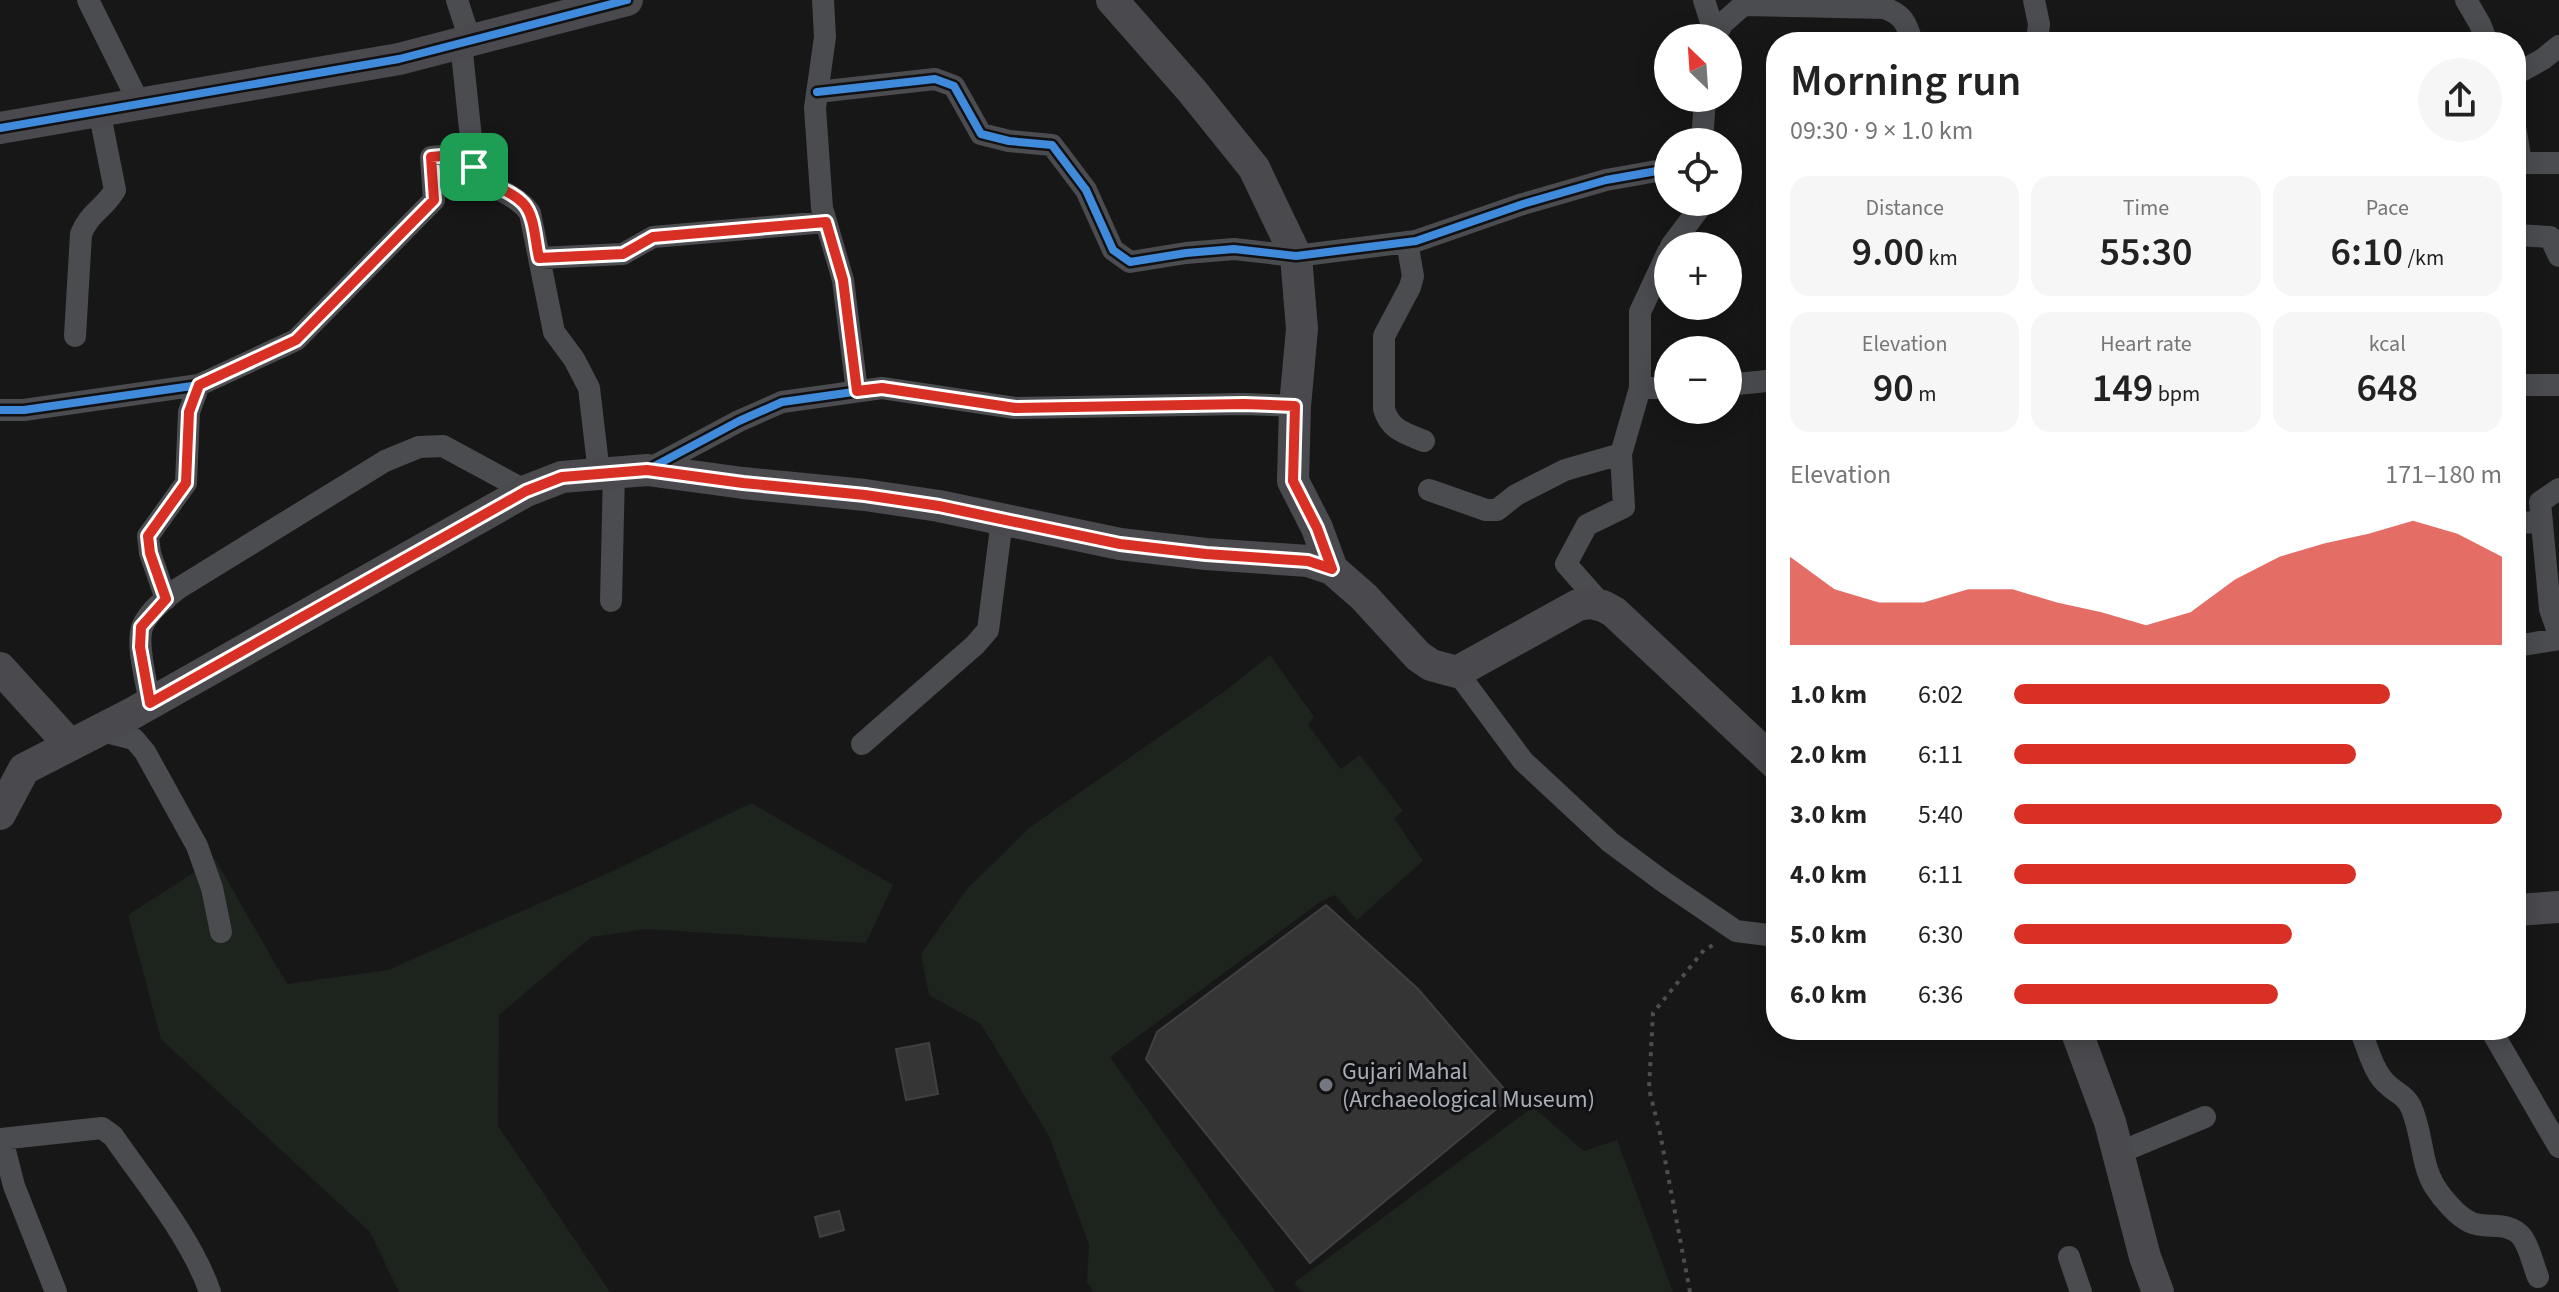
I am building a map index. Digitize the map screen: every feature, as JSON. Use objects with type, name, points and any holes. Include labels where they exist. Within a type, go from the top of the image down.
[{"type":"main road","points":[[0,128],[399,59],[627,0]]},
{"type":"main road","points":[[1112,0],[1254,168],[1296,256],[1302,329],[1295,406],[1293,481],[1317,528],[1332,569]]},
{"type":"main road","points":[[0,814],[12,772],[150,703],[526,491],[562,477],[647,470],[939,506],[1120,544],[1308,561],[1332,569],[1364,597],[1418,656],[1431,665],[1457,672],[1578,605],[1590,603],[1603,606],[1614,612],[1657,651],[1766,755]]},
{"type":"main road","points":[[0,668],[84,737]]},
{"type":"main road","points":[[2526,909],[2559,907]]},
{"type":"main road","points":[[2080,1040],[2110,1122],[2145,1257],[2158,1292]]},
{"type":"street","points":[[457,0],[465,41],[474,167],[479,177],[523,202],[530,213],[554,332],[574,359],[589,388],[607,473],[611,601]]},
{"type":"street","points":[[823,0],[825,37],[815,108],[822,208],[843,280],[857,391]]},
{"type":"street","points":[[1704,0],[1711,24]]},
{"type":"street","points":[[2034,0],[2038,32]]},
{"type":"street","points":[[2466,0],[2483,32]]},
{"type":"street","points":[[1722,24],[1747,2],[1884,8],[1895,11],[1905,21],[1909,32]]},
{"type":"street","points":[[97,6],[139,103]]},
{"type":"street","points":[[2526,68],[2559,46]]},
{"type":"street","points":[[817,92],[935,79],[954,86],[981,134],[1009,141],[1052,145],[1086,190],[1113,250],[1130,262],[1234,249],[1296,256],[1407,242],[1606,180],[1654,171]]},
{"type":"street","points":[[75,336],[81,234],[86,220],[108,202],[115,190],[99,110]]},
{"type":"street","points":[[0,410],[24,410],[199,385],[296,340],[434,200],[431,157],[473,153]]},
{"type":"street","points":[[2526,162],[2559,163]]},
{"type":"street","points":[[539,258],[623,254],[653,237],[826,222]]},
{"type":"street","points":[[2526,236],[2550,237],[2559,256]]},
{"type":"street","points":[[1407,242],[1413,276],[1384,336],[1384,409],[1393,428],[1424,441]]},
{"type":"street","points":[[1603,606],[1566,564],[1587,525],[1624,507],[1621,454],[1640,388],[1640,312],[1654,282]]},
{"type":"street","points":[[1742,384],[1766,381]]},
{"type":"street","points":[[166,599],[150,553],[148,536],[186,483],[189,412],[199,385]]},
{"type":"street","points":[[2526,385],[2559,385]]},
{"type":"street","points":[[647,470],[782,402],[882,388],[1015,408],[1295,406]]},
{"type":"street","points":[[1640,388],[1654,388]]},
{"type":"street","points":[[150,703],[140,647],[141,627],[166,599],[385,461],[419,447],[443,446],[526,491]]},
{"type":"street","points":[[1429,490],[1486,510],[1497,510],[1516,495],[1565,470],[1621,454]]},
{"type":"street","points":[[2526,644],[2559,637],[2550,609],[2540,502],[2559,489]]},
{"type":"street","points":[[862,744],[975,645],[988,630],[1002,520]]},
{"type":"street","points":[[2526,523],[2541,522]]},
{"type":"street","points":[[1457,672],[1523,761],[1610,842],[1736,931],[1766,935]]},
{"type":"street","points":[[84,737],[134,739],[145,752],[197,846],[212,888],[221,932]]},
{"type":"street","points":[[2364,1040],[2380,1075],[2410,1104],[2435,1188],[2471,1223],[2500,1225],[2515,1231],[2523,1238],[2538,1277]]},
{"type":"street","points":[[2497,1040],[2559,1147]]},
{"type":"street","points":[[2118,1153],[2205,1117]]},
{"type":"street","points":[[56,1292],[14,1186],[1,1139],[102,1128],[113,1136],[181,1235],[204,1274],[210,1292]]},
{"type":"street","points":[[2069,1257],[2081,1292]]},
{"type":"path","points":[[1690,1292],[1649,1089],[1653,1013],[1704,950],[1736,931]]},
{"type":"shaded area","points":[[1270,655],[1314,717],[1308,725],[1341,769],[1360,755],[1403,811],[1394,818],[1423,861],[1357,920],[1335,895],[1320,902],[1110,1057],[1276,1292],[1094,1292],[1087,1282],[1089,1244],[1049,1136],[981,1024],[929,995],[921,954],[966,890],[1029,828],[1225,691]]},
{"type":"shaded area","points":[[751,803],[893,885],[866,943],[646,929],[591,937],[499,1015],[498,1126],[610,1292],[399,1292],[370,1232],[161,1039],[128,915],[215,859],[287,984],[388,970],[613,871]]},
{"type":"shaded area","points":[[1533,1107],[1584,1151],[1617,1140],[1673,1292],[1303,1292],[1294,1283]]},
{"type":"building","points":[[1326,905],[1418,989],[1511,1097],[1310,1263],[1146,1059],[1157,1032]]},
{"type":"building","points":[[929,1043],[938,1094],[906,1100],[896,1049]]},
{"type":"building","points":[[839,1211],[844,1230],[820,1237],[815,1217]]},
{"type":"cycle path","points":[[0,128],[399,59],[627,0]]},
{"type":"cycle path","points":[[817,92],[935,79],[954,86],[981,134],[1009,141],[1052,145],[1086,190],[1113,250],[1130,262],[1234,249],[1296,256],[1416,241],[1523,204],[1606,180],[1654,171]]},
{"type":"cycle path","points":[[0,410],[24,410],[199,385],[296,340],[434,200],[431,157],[473,153]]},
{"type":"cycle path","points":[[647,470],[782,402],[882,388],[1015,408],[1295,406]]},
{"type":"place","name":"Gujari Mahal (Archaeological Museum)","points":[[1326,1085]]},
{"type":"route","points":[[473,153],[474,167],[479,177],[523,202],[530,213],[539,258],[623,254],[653,237],[826,222],[843,280],[857,391],[882,388],[1015,408],[1295,406],[1293,481],[1317,528],[1332,569],[1308,561],[1120,544],[939,506],[865,495],[647,470],[578,475],[562,477],[526,491],[150,703],[140,647],[141,627],[166,599],[150,553],[148,536],[186,483],[189,412],[199,385],[296,340],[434,200],[431,157],[473,153]]}]
